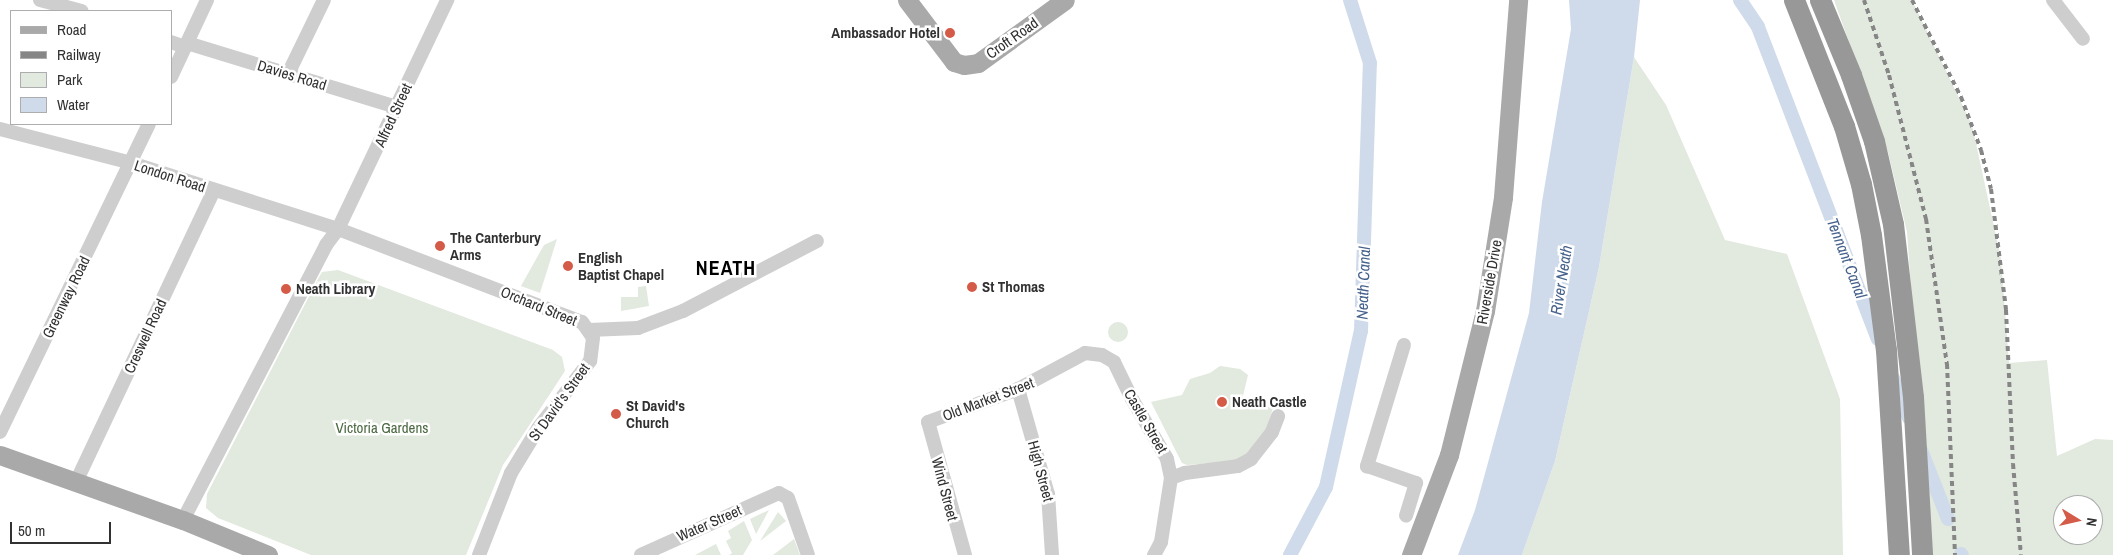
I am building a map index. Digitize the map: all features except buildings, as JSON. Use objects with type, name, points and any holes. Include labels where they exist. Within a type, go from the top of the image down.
[{"type":"highway","points":[[1794,0],[1822,66],[1861,184],[1886,350],[1899,555]]},
{"type":"highway","points":[[1820,0],[1851,75],[1874,141],[1891,215],[1913,397],[1922,555]]},
{"type":"main road","name":"Croft Road","points":[[907,0],[954,62],[978,63],[1065,0]]},
{"type":"main road","name":"Riverside Drive","points":[[1411,555],[1449,456],[1485,311],[1503,197],[1518,0]]},
{"type":"main road","points":[[0,455],[183,520],[268,555]]},
{"type":"street","points":[[40,0],[78,10]]},
{"type":"street","points":[[172,75],[207,0]]},
{"type":"street","points":[[288,74],[324,0]]},
{"type":"street","name":"Alfred Street","points":[[338,229],[447,0]]},
{"type":"street","points":[[2053,0],[2083,39]]},
{"type":"street","name":"Davies Road","points":[[172,42],[288,74],[396,107]]},
{"type":"street","name":"Greenway Road","points":[[0,432],[149,125]]},
{"type":"street","name":"London Road","points":[[0,129],[131,162],[338,229]]},
{"type":"street","name":"Creswell Road","points":[[76,482],[214,190]]},
{"type":"street","points":[[183,520],[323,251],[338,229]]},
{"type":"street","name":"Orchard Street","points":[[338,229],[571,317],[589,330],[638,328],[683,311],[816,241]]},
{"type":"street","name":"St David's Street","points":[[479,555],[511,473],[539,427],[590,361],[593,338],[589,330]]},
{"type":"street","points":[[1404,345],[1367,466],[1416,483],[1406,516]]},
{"type":"street","name":"Old Market Street","points":[[928,422],[1018,389],[1085,354],[1102,355]]},
{"type":"street","name":"Castle Street","points":[[1102,355],[1114,362],[1132,399],[1167,459],[1171,478],[1161,542],[1154,555]]},
{"type":"street","name":"High Street","points":[[1018,389],[1048,494],[1052,555]]},
{"type":"street","points":[[1171,478],[1184,472],[1238,466],[1251,459],[1272,432],[1278,416]]},
{"type":"street","name":"Wind Street","points":[[928,422],[965,555]]},
{"type":"street","name":"Water Street","points":[[641,555],[779,493],[788,498],[808,555]]},
{"type":"green space","points":[[1834,0],[1912,0],[1972,125],[2001,259],[2009,363],[2047,360],[2057,456],[2095,439],[2113,440],[2113,555],[1930,555],[1907,232],[1888,152]]},
{"type":"green space","points":[[1634,57],[1666,105],[1725,240],[1787,254],[1840,399],[1843,555],[1522,555],[1555,461],[1599,267]]},
{"type":"green space","points":[[557,239],[540,293],[521,286],[544,245]]},
{"type":"green space","name":"Victoria Gardens","points":[[338,270],[553,350],[562,357],[565,371],[503,465],[466,555],[311,555],[218,518],[206,508],[207,494],[318,279],[322,272]]},
{"type":"green space","points":[[646,286],[649,306],[621,311],[621,297],[638,297],[638,287]]},
{"type":"green space","points":[[1114,322],[1122,322],[1128,328],[1128,336],[1122,342],[1114,342],[1108,336],[1108,328]]},
{"type":"green space","points":[[1220,366],[1240,369],[1248,375],[1242,400],[1273,408],[1267,428],[1253,450],[1237,461],[1187,465],[1182,463],[1151,402],[1182,395],[1190,379],[1210,373]]},
{"type":"green space","points":[[769,510],[756,534],[750,519]]},
{"type":"green space","points":[[778,512],[786,521],[760,541]]},
{"type":"green space","points":[[744,521],[752,540],[743,555],[729,555],[732,553],[726,541],[731,538],[728,531]]},
{"type":"green space","points":[[794,539],[800,555],[773,555]]},
{"type":"green space","points":[[716,544],[721,555],[695,555]]},
{"type":"water","name":"River Neath","points":[[1569,0],[1640,0],[1634,57],[1599,267],[1555,461],[1522,555],[1458,555],[1475,510],[1529,313],[1542,202],[1571,29]]},
{"type":"waterway","name":"Neath Canal","points":[[1290,555],[1326,487],[1361,331],[1370,63],[1350,0]]},
{"type":"waterway","name":"Tennant Canal","points":[[1740,0],[1758,27],[1878,339]]},
{"type":"waterway","name":"Tennant Canal","points":[[1893,378],[1909,418]]},
{"type":"waterway","name":"Tennant Canal","points":[[1921,450],[1948,519]]},
{"type":"railway","points":[[1864,0],[1889,75],[1926,219],[1947,364],[1955,555]]},
{"type":"railway","points":[[1912,0],[1961,97],[1981,150],[1991,189],[2006,310],[2013,464],[2021,555]]},
{"type":"place","name":"Ambassador Hotel","points":[[950,33]]},
{"type":"place","name":"The Canterbury Arms","points":[[440,246]]},
{"type":"place","name":"English Baptist Chapel","points":[[568,266]]},
{"type":"place","name":"St Thomas","points":[[972,287]]},
{"type":"place","name":"Neath Library","points":[[286,289]]},
{"type":"place","name":"Neath Castle","points":[[1222,402]]},
{"type":"place","name":"St David's Church","points":[[616,414]]},
{"type":"district","name":"NEATH","points":[[726,267]]}]
